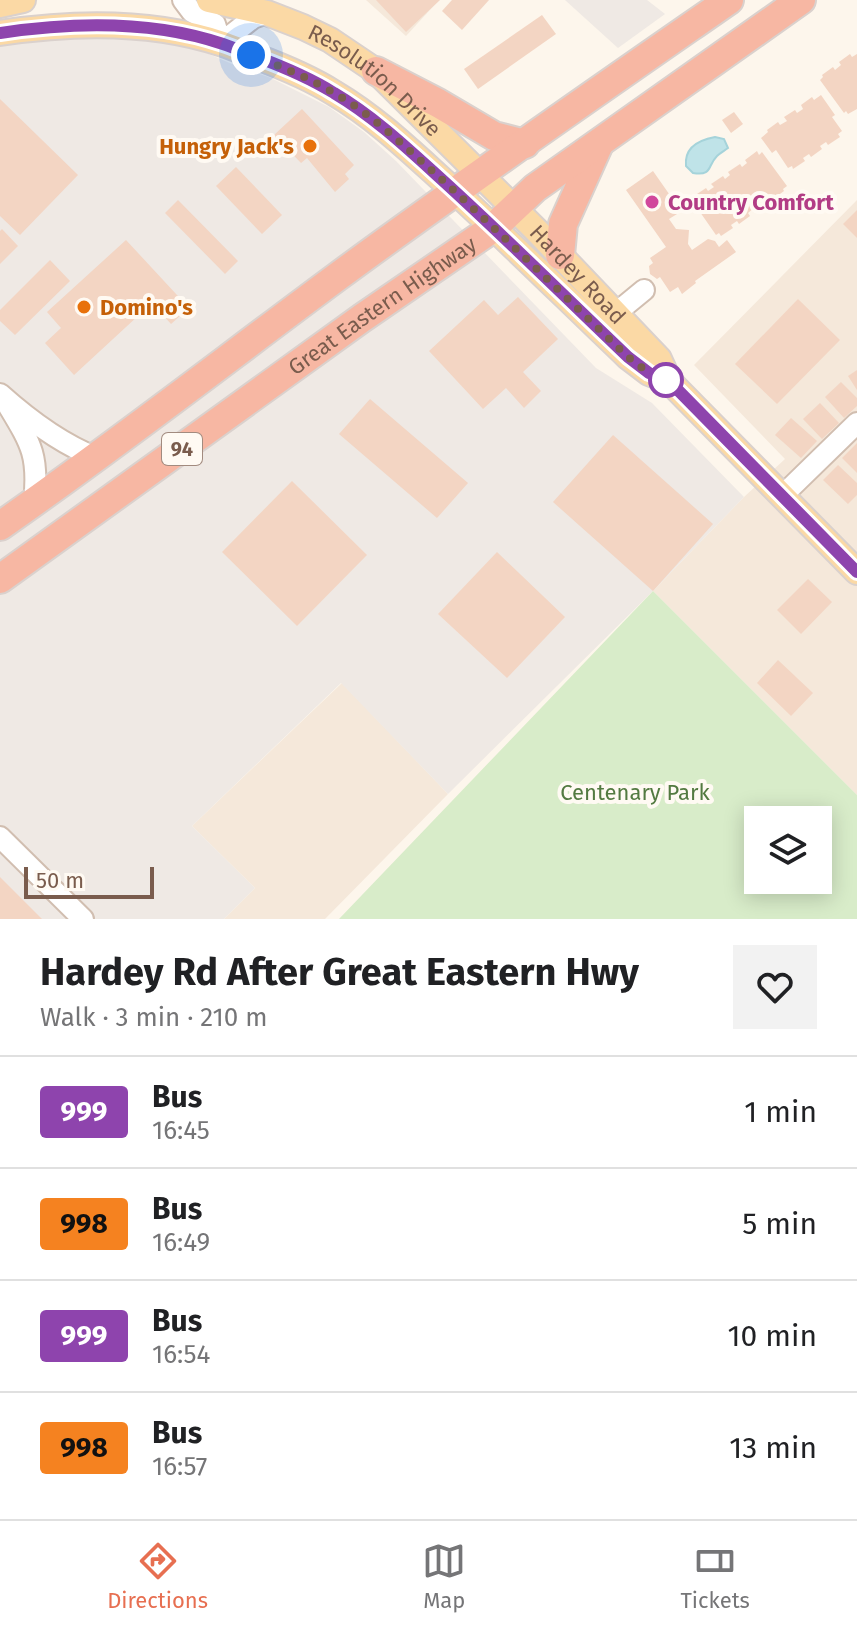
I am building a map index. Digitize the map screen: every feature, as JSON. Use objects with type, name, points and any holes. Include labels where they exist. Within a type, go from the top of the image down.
[{"type":"highway","name":"Great Eastern Highway","points":[[0,526],[97,458],[335,279],[525,144],[693,14],[729,0]]},
{"type":"highway","name":"Great Eastern Highway","points":[[0,579],[503,218],[535,188],[801,0]]},
{"type":"highway","points":[[376,71],[494,136],[525,144]]},
{"type":"highway","points":[[560,255],[563,224],[600,143]]},
{"type":"main road","points":[[0,5],[23,0]]},
{"type":"main road","name":"Resolution Drive","points":[[209,0],[267,13],[303,27],[330,40],[376,71],[480,175],[503,218]]},
{"type":"main road","name":"Resolution Drive","points":[[0,33],[69,26],[122,26],[158,29],[221,43],[281,66],[333,92],[384,129],[455,192],[503,218]]},
{"type":"main road","name":"Hardey Road","points":[[503,218],[560,255],[659,359],[669,381],[857,572]]},
{"type":"main road","name":"Hardey Road","points":[[503,218],[628,357],[649,373],[669,381]]},
{"type":"street","points":[[183,0],[192,12],[215,24],[221,43],[253,18],[267,13]]},
{"type":"street","points":[[616,313],[644,290]]},
{"type":"street","points":[[1,395],[53,436],[97,458]]},
{"type":"street","points":[[1,395],[33,451],[36,471],[34,503]]},
{"type":"street","points":[[782,496],[857,423]]},
{"type":"street","points":[[0,837],[83,919]]},
{"type":"shaded area","points":[[366,0],[439,0],[406,36]]},
{"type":"shaded area","points":[[565,0],[647,0],[665,14],[618,48]]},
{"type":"shaded area","points":[[110,33],[195,48],[271,78],[329,107],[364,132],[396,161],[596,368],[652,403],[744,497],[448,794],[341,683],[192,826],[255,888],[224,919],[0,919],[0,41]]},
{"type":"shaded area","points":[[857,200],[857,795],[653,591],[785,459],[694,365]]},
{"type":"shaded area","points":[[342,683],[448,794],[325,919],[224,919],[255,888],[192,826]]},
{"type":"green space","name":"Centenary Park","points":[[653,591],[857,795],[857,919],[339,919]]},
{"type":"water","points":[[715,137],[724,139],[728,148],[717,156],[707,172],[693,173],[686,166],[690,149],[698,142]]},
{"type":"building","points":[[376,0],[440,0],[406,32]]},
{"type":"building","points":[[452,0],[489,0],[462,30],[442,11]]},
{"type":"building","points":[[542,15],[556,34],[478,89],[464,69]]},
{"type":"building","points":[[850,54],[852,57],[857,54],[857,109],[848,114],[846,111],[844,113],[820,80],[822,75],[833,67],[835,70],[841,65],[839,62]]},
{"type":"building","points":[[821,95],[835,115],[832,117],[842,131],[838,134],[840,137],[820,146],[822,149],[811,157],[809,154],[803,158],[805,161],[793,169],[792,166],[788,168],[776,150],[772,153],[761,138],[778,122],[780,125],[787,121],[784,117],[795,110],[797,113],[803,109],[801,105]]},
{"type":"building","points":[[0,99],[78,175],[20,235],[0,216]]},
{"type":"building","name":"Hungry Jack's","points":[[302,109],[354,165],[345,174],[349,179],[335,192],[307,158],[301,163],[274,135]]},
{"type":"building","points":[[734,112],[743,124],[731,133],[722,120]]},
{"type":"building","points":[[757,151],[759,155],[762,152],[787,186],[773,199],[771,196],[764,201],[767,204],[756,211],[754,208],[748,213],[750,216],[739,224],[737,221],[721,236],[719,233],[716,235],[693,202],[696,199],[694,196],[714,187],[711,184],[723,176],[725,179],[730,175],[728,172],[740,164],[742,167],[747,163],[745,160]]},
{"type":"building","points":[[236,167],[282,215],[262,234],[216,186]]},
{"type":"building","points":[[653,171],[674,201],[669,204],[677,214],[669,219],[676,229],[689,230],[688,244],[692,250],[708,239],[715,241],[719,247],[727,240],[736,252],[682,294],[678,287],[670,292],[660,277],[657,279],[650,274],[649,266],[653,263],[650,258],[666,247],[626,190]]},
{"type":"building","points":[[178,200],[238,261],[225,274],[165,213]]},
{"type":"building","points":[[857,210],[857,238],[843,224]]},
{"type":"building","points":[[2,229],[18,246],[0,264],[0,231]]},
{"type":"building","points":[[126,240],[189,308],[171,324],[152,303],[74,375],[45,343],[61,328],[47,312]]},
{"type":"building","points":[[50,260],[70,281],[15,335],[0,321],[0,310]]},
{"type":"building","points":[[518,297],[558,339],[523,372],[541,391],[524,408],[506,388],[483,409],[429,351],[484,300],[498,315]]},
{"type":"building","points":[[798,299],[840,340],[777,404],[735,364]]},
{"type":"building","points":[[857,370],[857,390],[848,376]]},
{"type":"building","points":[[841,382],[857,398],[857,406],[844,418],[825,397]]},
{"type":"building","points":[[370,399],[468,483],[437,518],[339,434]]},
{"type":"building","points":[[820,403],[839,423],[822,439],[803,419]]},
{"type":"building","points":[[791,418],[817,441],[801,458],[775,435]]},
{"type":"building","points":[[613,435],[713,524],[653,591],[553,502]]},
{"type":"building","points":[[857,443],[857,473],[842,458]]},
{"type":"building","points":[[838,465],[857,483],[857,495],[848,504],[823,480]]},
{"type":"building","points":[[292,481],[367,555],[297,626],[222,552]]},
{"type":"building","points":[[497,552],[565,617],[507,678],[438,614]]},
{"type":"building","points":[[808,579],[832,602],[801,634],[777,610]]},
{"type":"building","points":[[778,660],[813,693],[791,716],[757,683]]},
{"type":"building","points":[[0,877],[42,919],[0,919]]},
{"type":"bus line","name":"999","points":[[0,33],[69,26],[158,29],[221,43],[281,66],[357,107],[424,163],[628,357],[649,373],[669,381],[857,572]]},
{"type":"place","name":"Hungry Jack's","points":[[310,146]]},
{"type":"place","name":"Country Comfort","points":[[652,202]]},
{"type":"place","name":"Domino's","points":[[84,307]]},
{"type":"route","points":[[251,55],[309,79],[357,107],[455,192],[628,357],[649,373],[669,381],[666,380]]}]
